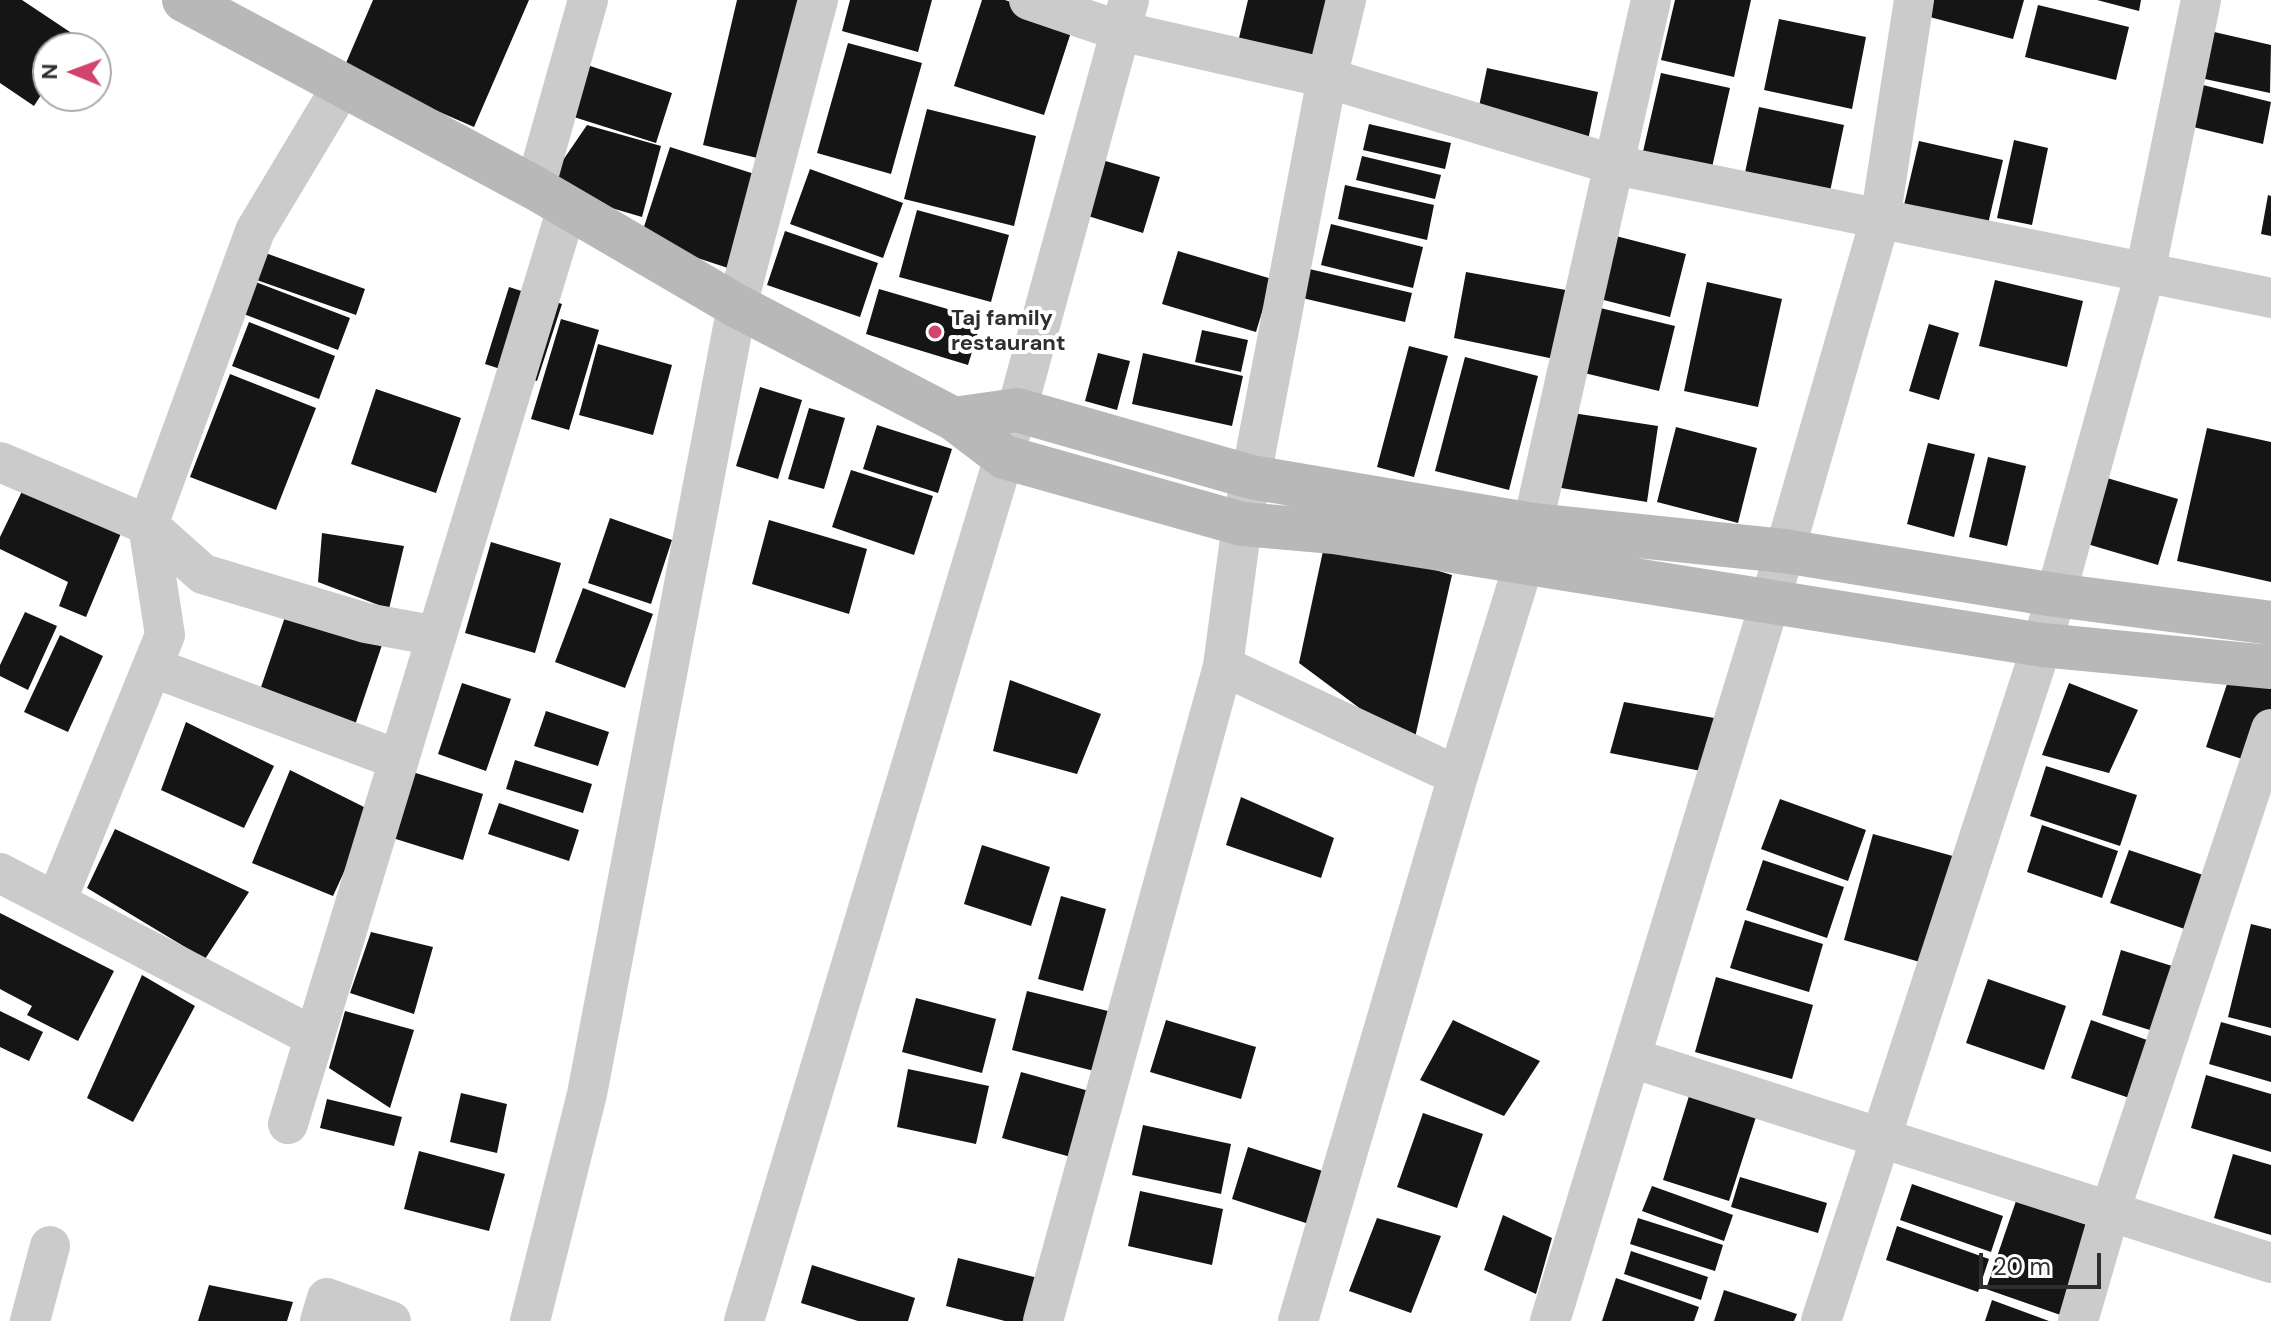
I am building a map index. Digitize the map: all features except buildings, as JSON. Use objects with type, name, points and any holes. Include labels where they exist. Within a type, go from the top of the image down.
[{"type":"main road","points":[[211,6],[342,86],[551,198],[737,306],[954,419],[1004,457],[1242,524],[1529,544],[1784,551],[2055,595],[2271,623]]},
{"type":"main road","points":[[954,419],[1017,410],[1251,477],[1770,602],[2042,645],[2271,667]]},
{"type":"street","points":[[288,1124],[437,636],[551,198],[588,0]]},
{"type":"street","points":[[530,1321],[587,1094],[737,306],[818,0]]},
{"type":"street","points":[[1029,0],[1124,16],[1615,165],[2271,298]]},
{"type":"street","points":[[1043,1321],[1223,666],[1242,524],[1327,78],[1346,0]]},
{"type":"street","points":[[1298,1321],[1529,544],[1651,0]]},
{"type":"street","points":[[1550,1321],[1770,602],[1880,220],[1914,0]]},
{"type":"street","points":[[1821,1321],[2042,645],[2145,273],[2201,0]]},
{"type":"street","points":[[744,1321],[1004,457],[1124,16]]},
{"type":"street","points":[[56,902],[165,635],[148,525],[255,231],[342,86]]},
{"type":"street","points":[[0,462],[148,525],[203,574],[366,623],[437,636]]},
{"type":"street","points":[[1223,666],[1458,776]]},
{"type":"street","points":[[152,667],[399,760]]},
{"type":"street","points":[[2078,1321],[2110,1211],[2271,729]]},
{"type":"street","points":[[0,873],[314,1037]]},
{"type":"street","points":[[1632,1058],[2271,1263]]},
{"type":"street","points":[[30,1321],[50,1246]]},
{"type":"street","points":[[320,1321],[327,1298],[391,1321]]},
{"type":"place","name":"Taj family restaurant","points":[[935,332]]}]
